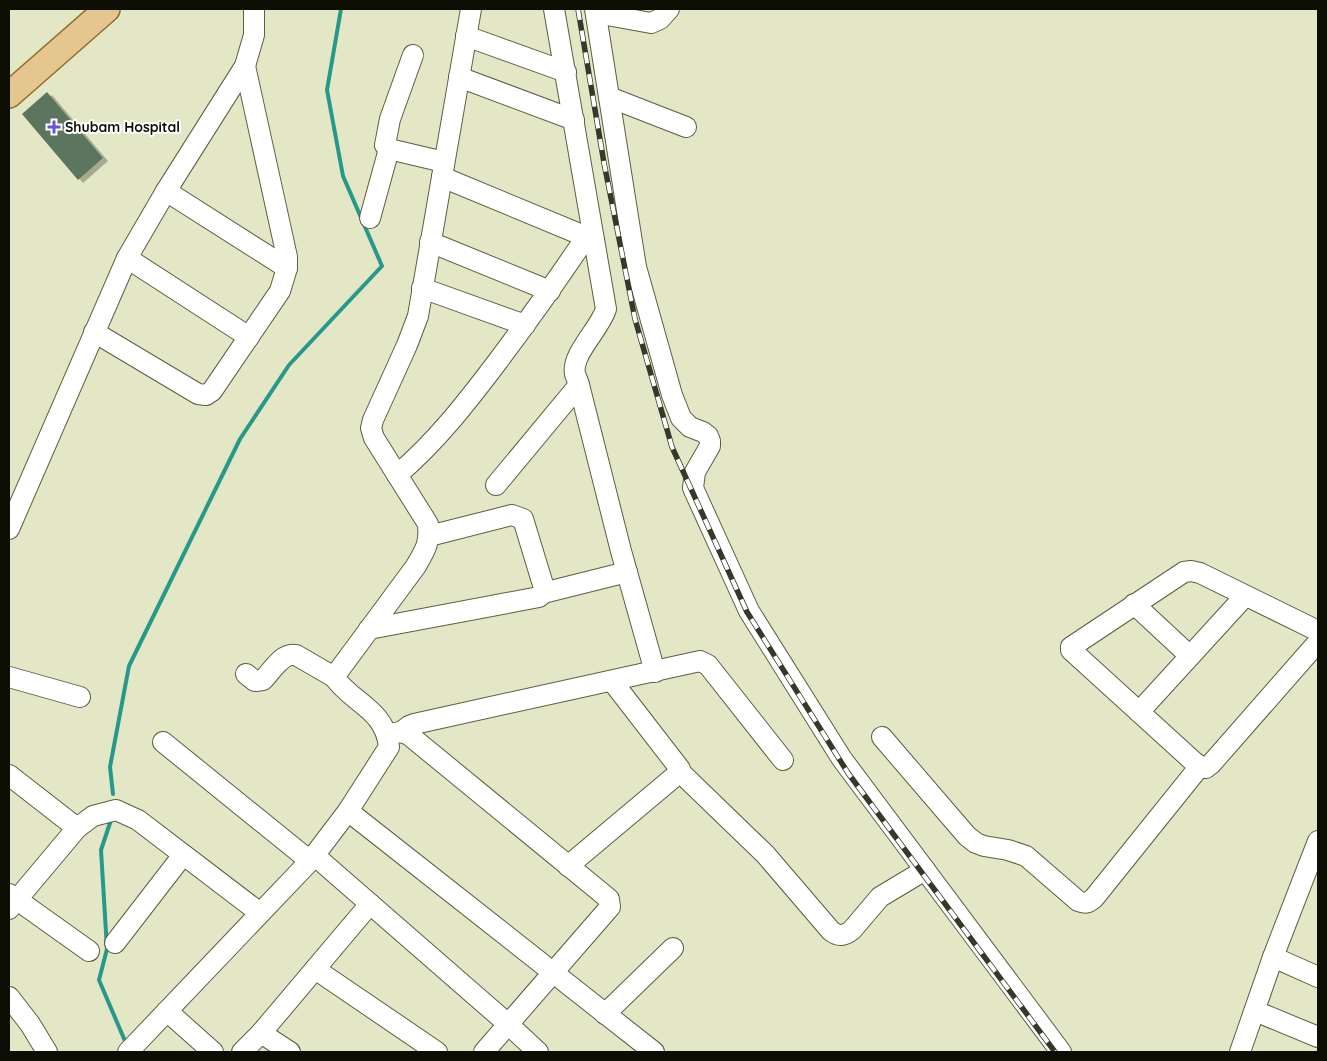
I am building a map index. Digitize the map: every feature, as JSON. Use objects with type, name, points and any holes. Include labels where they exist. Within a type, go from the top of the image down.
[{"type":"main road","points":[[9,75],[83,9]]},
{"type":"main road","points":[[9,95],[107,9]]},
{"type":"street","points":[[9,530],[127,258],[166,191],[244,66],[254,35],[254,9]]},
{"type":"street","points":[[334,677],[416,566],[426,547],[429,536],[428,524],[374,438],[371,428],[372,420],[418,316],[471,9]]},
{"type":"street","points":[[554,9],[574,120],[590,239],[606,309],[601,321],[579,356],[575,372],[655,672]]},
{"type":"street","points":[[669,9],[660,19],[651,23],[596,11],[636,267],[672,395],[684,423],[703,432],[710,441],[710,446],[696,472],[693,488],[750,611],[842,759],[1061,1052]]},
{"type":"street","points":[[466,36],[566,72]]},
{"type":"street","points":[[413,56],[390,119],[385,145],[389,149],[443,169],[590,239]]},
{"type":"street","points":[[94,332],[198,394],[206,395],[212,391],[280,291],[287,268],[287,257],[244,66]]},
{"type":"street","points":[[459,77],[574,120]]},
{"type":"street","points":[[609,97],[686,126]]},
{"type":"street","points":[[370,218],[389,149]]},
{"type":"street","points":[[166,191],[287,268]]},
{"type":"street","points":[[397,475],[419,456],[460,410],[590,239]]},
{"type":"street","points":[[430,242],[550,291]]},
{"type":"street","points":[[127,258],[249,336]]},
{"type":"street","points":[[422,288],[525,325]]},
{"type":"street","points":[[496,485],[580,385]]},
{"type":"street","points":[[429,536],[512,515],[518,516],[522,520],[544,588],[543,593]]},
{"type":"street","points":[[1318,632],[1200,573],[1191,571],[1184,572],[1134,604],[1073,645],[1071,650],[1200,766],[1206,768],[1318,642]]},
{"type":"street","points":[[369,630],[539,597],[543,593],[627,572]]},
{"type":"street","points":[[1139,712],[1245,596]]},
{"type":"street","points":[[1134,604],[1190,656]]},
{"type":"street","points":[[246,674],[255,681],[263,680],[284,656],[291,654],[334,677],[394,733],[409,735],[608,899],[610,907],[484,1052]]},
{"type":"street","points":[[128,1052],[312,858],[348,811],[389,747],[394,733],[408,726],[700,661],[704,662],[783,760]]},
{"type":"street","points":[[9,677],[80,698]]},
{"type":"street","points":[[612,681],[680,769],[680,772],[765,854],[831,931],[841,936],[847,935],[880,897],[925,870]]},
{"type":"street","points":[[882,737],[967,836],[984,846],[1019,852],[1026,856],[1078,902],[1084,903],[1094,898],[1200,766]]},
{"type":"street","points":[[163,742],[370,904],[538,1052]]},
{"type":"street","points":[[568,866],[680,772]]},
{"type":"street","points":[[9,775],[77,828]]},
{"type":"street","points":[[89,951],[11,901],[77,828],[93,816],[116,810],[138,820],[260,913]]},
{"type":"street","points":[[348,811],[654,1052]]},
{"type":"street","points":[[1240,1052],[1273,957],[1318,841]]},
{"type":"street","points":[[115,943],[184,854]]},
{"type":"street","points":[[242,1052],[261,1033],[370,904]]},
{"type":"street","points":[[605,1014],[673,948]]},
{"type":"street","points":[[1273,957],[1318,977]]},
{"type":"street","points":[[314,969],[437,1052]]},
{"type":"street","points":[[9,997],[30,1024],[46,1052]]},
{"type":"street","points":[[168,1011],[213,1052]]},
{"type":"street","points":[[1255,1012],[1318,1037]]},
{"type":"street","points":[[261,1033],[290,1052]]},
{"type":"building","points":[[47,92],[103,158],[78,180],[22,114]]},
{"type":"waterway","points":[[113,794],[110,767],[129,666],[240,439],[289,365],[382,266],[343,176],[327,90],[341,9]]},
{"type":"waterway","points":[[111,820],[101,850],[107,949],[99,980],[125,1041]]},
{"type":"railway","points":[[578,9],[604,163],[635,319],[672,447],[747,612],[848,773],[1055,1052]]},
{"type":"place","name":"Shubam Hospital","points":[[54,127]]}]
